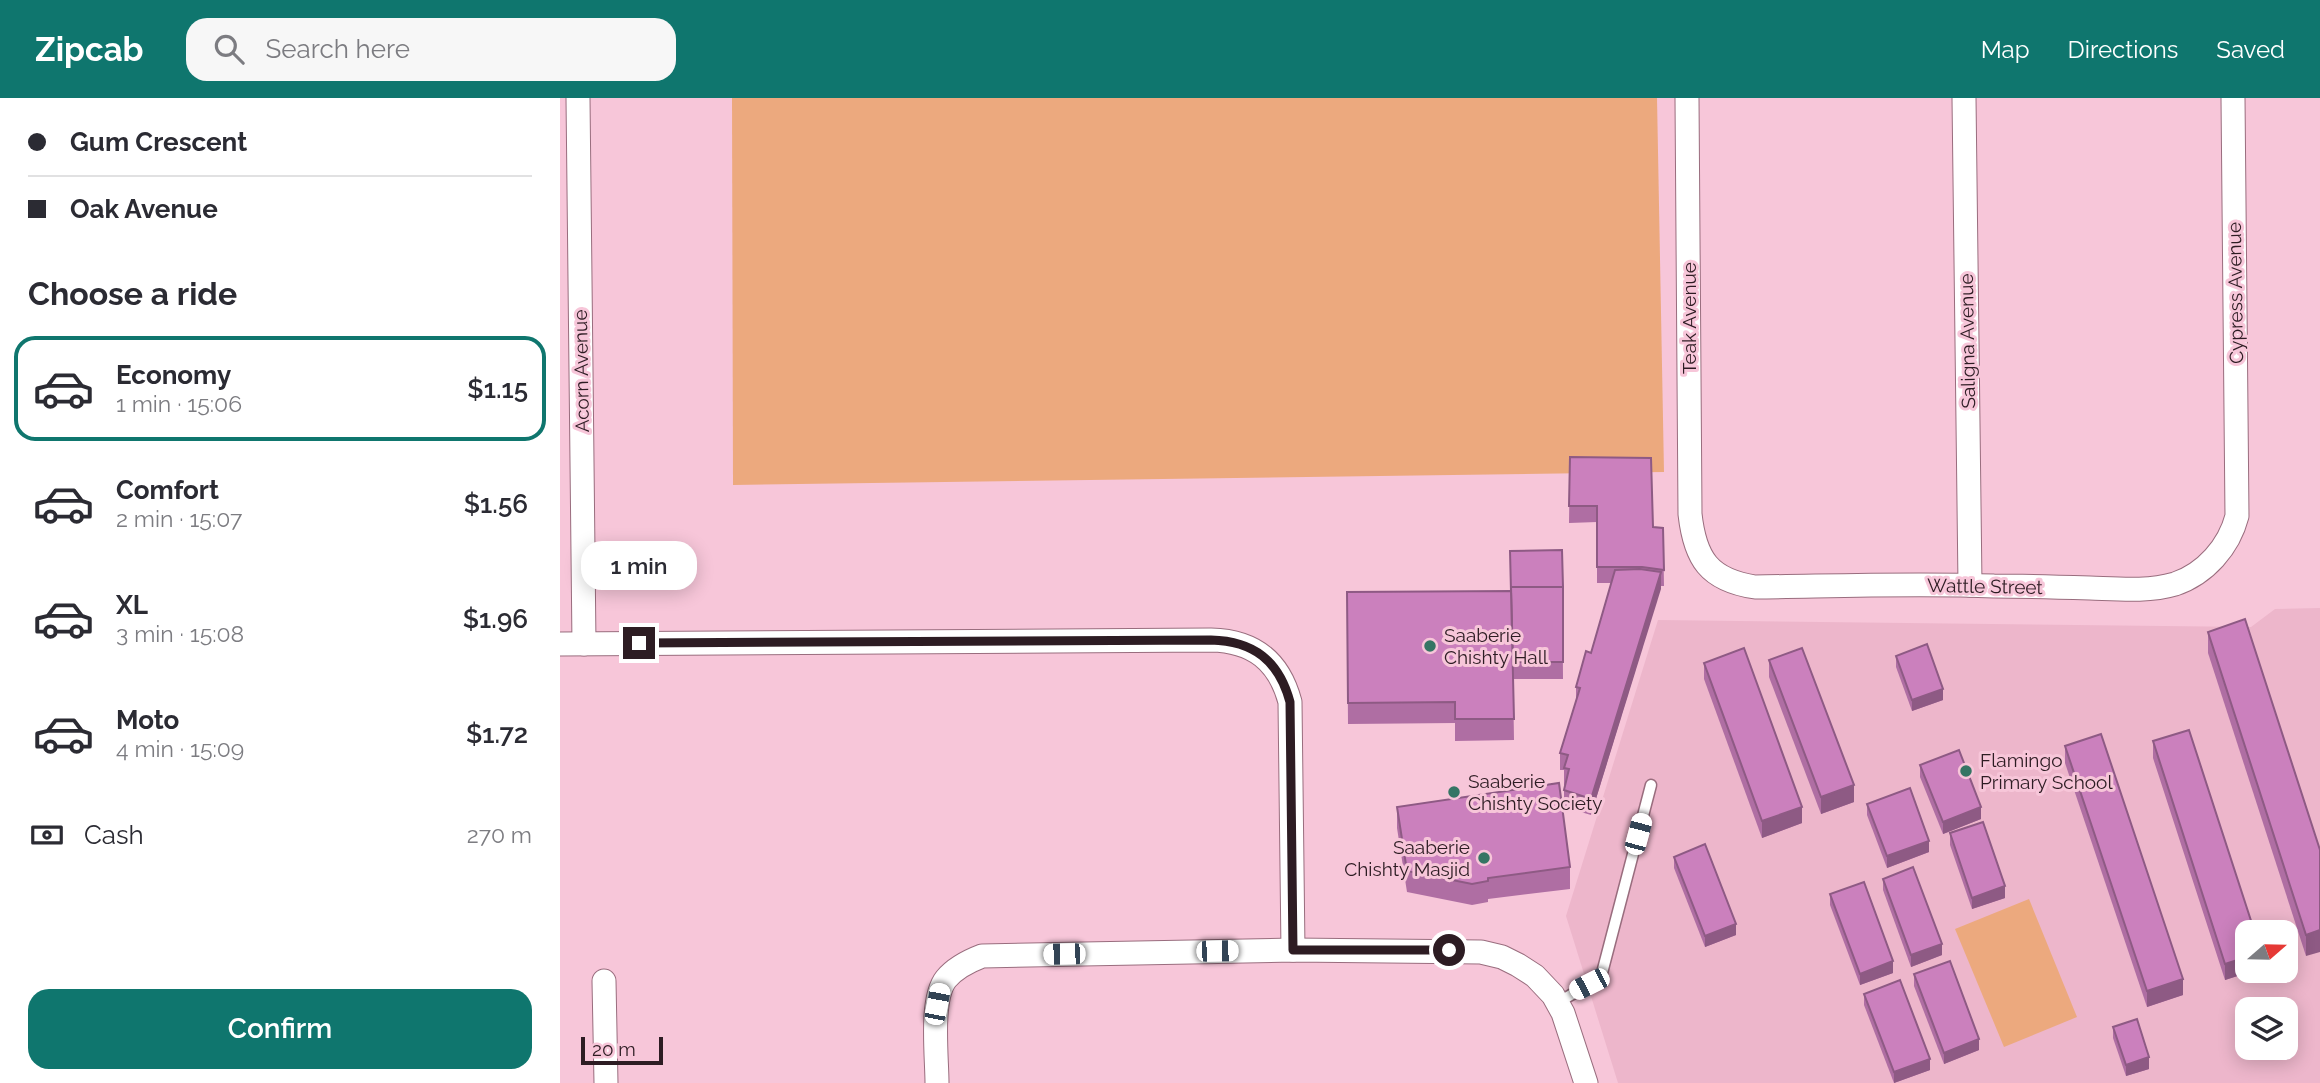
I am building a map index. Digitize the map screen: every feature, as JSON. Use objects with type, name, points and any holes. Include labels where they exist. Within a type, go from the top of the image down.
[{"type":"street","name":"Acorn Avenue","points":[[578,98],[584,643]]},
{"type":"street","name":"Teak Avenue","points":[[1687,98],[1690,514],[1693,537]]},
{"type":"street","name":"Saligna Avenue","points":[[1964,98],[1970,585]]},
{"type":"street","name":"Cypress Avenue","points":[[2233,98],[2237,488]]},
{"type":"street","name":"Wattle Street","points":[[1693,537],[1698,551],[1714,573],[1736,584],[2155,588],[2194,575],[2229,540],[2237,516],[2237,488]]},
{"type":"street","points":[[560,644],[1222,640],[1258,651],[1271,662],[1280,675],[1290,702],[1293,950]]},
{"type":"street","points":[[937,1083],[937,1004],[940,989],[954,971],[982,956],[1293,950],[1481,952],[1502,957],[1535,976],[1558,1003],[1586,1083]]},
{"type":"street","points":[[604,981],[606,1083]]},
{"type":"lane","points":[[1558,1003],[1595,981],[1602,973],[1651,785]]},
{"type":"shaded area","points":[[732,98],[1657,98],[1664,472],[733,485]]},
{"type":"shaded area","name":"Flamingo Primary School","points":[[2320,608],[2320,1083],[1618,1083],[1566,916],[1658,620],[2251,627],[2275,609]]},
{"type":"shaded area","points":[[2029,899],[2077,1017],[2004,1047],[1955,929]]},
{"type":"building","points":[[1570,457],[1651,458],[1653,527],[1663,528],[1664,570],[1597,567],[1597,506],[1569,506]]},
{"type":"building","points":[[1562,550],[1563,587],[1511,587],[1511,591],[1510,551]]},
{"type":"building","points":[[1615,570],[1661,572],[1591,799],[1564,790],[1569,769],[1564,768],[1568,755],[1560,753],[1580,688],[1576,687],[1586,651],[1591,653]]},
{"type":"building","points":[[1511,587],[1563,587],[1563,662],[1513,662]]},
{"type":"building","name":"Saaberie Chishty Hall","points":[[1511,591],[1514,719],[1455,719],[1455,702],[1348,703],[1347,592]]},
{"type":"building","points":[[2245,619],[2320,850],[2320,930],[2306,935],[2208,632]]},
{"type":"building","points":[[1927,644],[1943,689],[1912,700],[1896,656]]},
{"type":"building","points":[[1744,648],[1802,807],[1762,821],[1704,663]]},
{"type":"building","points":[[1802,648],[1854,785],[1821,797],[1769,660]]},
{"type":"building","points":[[2189,730],[2251,920],[2235,920],[2235,961],[2225,964],[2153,741]]},
{"type":"building","points":[[2101,734],[2183,979],[2147,991],[2065,746]]},
{"type":"building","points":[[1959,750],[1981,807],[1943,822],[1920,765]]},
{"type":"building","name":"Saaberie Chishty Masjid","points":[[1559,783],[1570,867],[1488,878],[1488,881],[1472,884],[1407,871],[1397,807]]},
{"type":"building","points":[[1910,788],[1929,841],[1887,856],[1867,804]]},
{"type":"building","points":[[1983,822],[2005,886],[1972,898],[1950,833]]},
{"type":"building","points":[[1705,844],[1736,924],[1705,936],[1674,857]]},
{"type":"building","points":[[1913,867],[1942,944],[1911,955],[1883,879]]},
{"type":"building","points":[[1864,882],[1893,961],[1860,974],[1830,894]]},
{"type":"building","points":[[1950,961],[1979,1039],[1944,1053],[1914,974]]},
{"type":"building","points":[[1900,980],[1930,1059],[1894,1072],[1864,994]]},
{"type":"building","points":[[2137,1019],[2149,1057],[2126,1065],[2113,1027]]},
{"type":"place","name":"Saaberie Chishty Hall","points":[[1430,646]]},
{"type":"place","name":"Flamingo Primary School","points":[[1966,771]]},
{"type":"place","name":"Saaberie Chishty Society","points":[[1454,792]]},
{"type":"place","name":"Saaberie Chishty Masjid","points":[[1484,858]]},
{"type":"route","points":[[639,643],[1222,640],[1258,651],[1271,662],[1280,675],[1290,702],[1293,950],[1449,950]]}]
